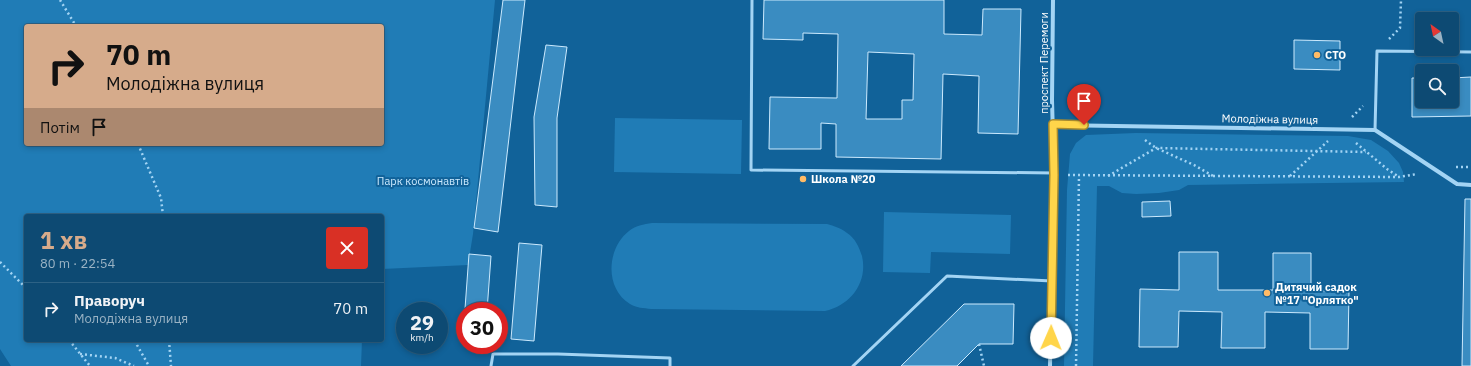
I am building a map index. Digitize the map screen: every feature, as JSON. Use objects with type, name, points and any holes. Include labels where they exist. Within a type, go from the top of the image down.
[{"type":"street","name":"проспект Перемоги","points":[[1050,366],[1054,173],[1053,0]]},
{"type":"street","name":"Молодіжна вулиця","points":[[1053,124],[1375,130]]},
{"type":"street","points":[[1375,130],[1457,184],[1471,185]]},
{"type":"lane","points":[[752,0],[752,170],[1054,173]]},
{"type":"lane","points":[[1375,130],[1377,51],[1471,52]]},
{"type":"lane","points":[[854,366],[947,276],[1052,281]]},
{"type":"lane","points":[[491,366],[493,354],[558,354],[670,358],[670,366]]},
{"type":"path","points":[[60,0],[75,24]]},
{"type":"path","points":[[1377,51],[1400,28],[1401,0]]},
{"type":"path","points":[[1127,126],[1156,148],[1194,165],[1213,176]]},
{"type":"path","points":[[1340,129],[1366,152],[1399,177]]},
{"type":"path","points":[[139,146],[161,198],[163,214]]},
{"type":"path","points":[[1107,176],[1156,148],[1366,152]]},
{"type":"path","points":[[1068,175],[1399,177],[1455,167],[1471,167]]},
{"type":"path","points":[[1076,366],[1079,176]]},
{"type":"path","points":[[0,262],[24,286]]},
{"type":"path","points":[[71,342],[90,366]]},
{"type":"path","points":[[136,342],[149,366]]},
{"type":"path","points":[[169,342],[171,366]]},
{"type":"path","points":[[979,344],[984,366]]},
{"type":"path","points":[[80,354],[115,358],[134,366]]},
{"type":"green space","name":"Парк космонавтів","points":[[0,0],[495,0],[473,234],[468,265],[384,269],[384,214],[24,214],[24,342],[362,342],[361,366],[11,366],[0,349]]},
{"type":"green space","points":[[615,118],[742,120],[741,174],[614,172]]},
{"type":"green space","points":[[1136,133],[1348,136],[1371,140],[1388,151],[1399,163],[1403,172],[1404,182],[1188,185],[1179,190],[1136,194],[1122,193],[1109,186],[1097,186],[1093,366],[1064,366],[1067,190],[1070,154],[1076,143],[1086,135]]},
{"type":"green space","points":[[884,212],[1011,215],[1010,254],[931,252],[930,273],[883,272]]},
{"type":"green space","points":[[652,223],[827,224],[835,226],[850,235],[858,246],[862,256],[863,266],[860,283],[856,291],[843,304],[825,311],[651,309],[637,307],[630,304],[622,297],[616,288],[612,278],[613,257],[616,247],[629,231]]},
{"type":"building","points":[[503,0],[525,0],[498,232],[474,228]]},
{"type":"building","points":[[764,0],[944,0],[944,34],[982,35],[983,9],[1021,9],[1018,134],[978,133],[979,76],[943,74],[941,159],[836,157],[836,124],[821,123],[821,149],[769,149],[770,97],[837,98],[838,34],[803,33],[803,40],[763,39]],"holes":[[[868,52],[914,54],[913,100],[902,100],[902,119],[866,119]]]},
{"type":"building","name":"СТО","points":[[1294,40],[1340,41],[1340,70],[1294,69]]},
{"type":"building","points":[[546,45],[567,47],[557,118],[557,207],[535,205],[534,117]]},
{"type":"building","points":[[1471,77],[1471,116],[1412,117],[1412,78],[1415,78],[1415,108],[1459,108],[1459,78]]},
{"type":"building","points":[[1465,199],[1471,199],[1471,366],[1462,366]]},
{"type":"building","points":[[1170,201],[1171,216],[1142,217],[1142,202]]},
{"type":"building","points":[[519,243],[542,245],[534,341],[511,339]]},
{"type":"building","points":[[1179,252],[1218,252],[1218,290],[1273,290],[1273,253],[1311,253],[1311,291],[1349,291],[1348,349],[1310,349],[1310,313],[1265,312],[1265,348],[1221,348],[1222,312],[1179,311],[1178,347],[1139,347],[1140,289],[1179,290]]},
{"type":"building","points":[[469,254],[491,256],[488,302],[465,302]]},
{"type":"building","points":[[964,304],[1014,304],[1013,344],[979,344],[957,366],[901,366]]},
{"type":"place","name":"СТО","points":[[1317,55]]},
{"type":"place","name":"Школа №20","points":[[803,179]]},
{"type":"place","name":"Дитячий садок №17 \"Орлятко\"","points":[[1267,293]]},
{"type":"route","points":[[1051,338],[1054,175],[1053,124],[1084,125]]}]
